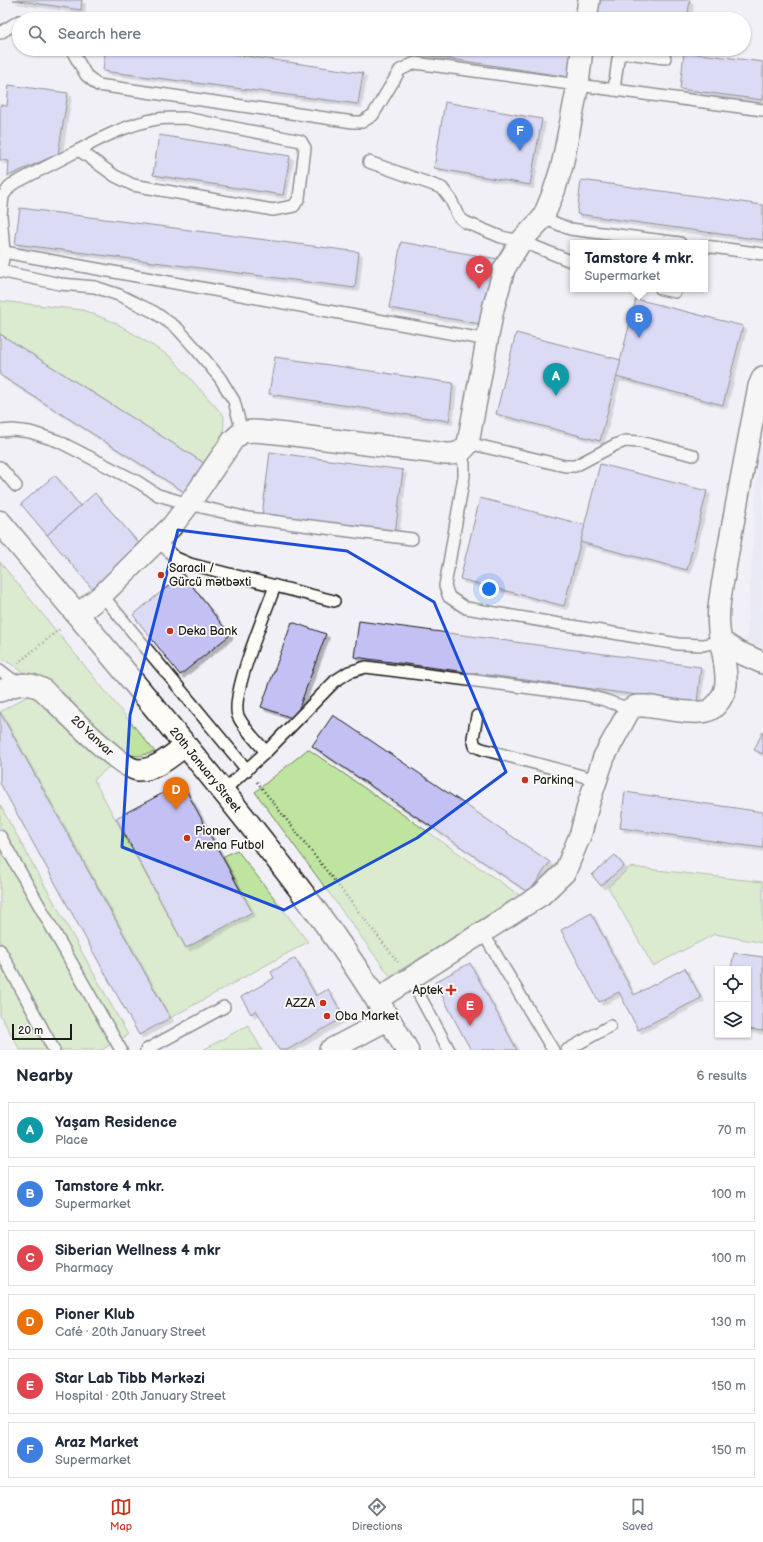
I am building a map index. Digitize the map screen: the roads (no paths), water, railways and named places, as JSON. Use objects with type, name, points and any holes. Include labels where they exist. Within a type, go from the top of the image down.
[{"type":"street","points":[[587,12],[588,0]]},
{"type":"street","points":[[77,615],[102,595],[172,526],[190,504],[233,440],[242,432],[254,431],[277,433],[446,454],[454,454],[465,448],[488,340],[493,309],[504,269],[520,241],[543,218],[562,166],[578,85],[581,56]]},
{"type":"street","points":[[378,999],[541,895],[565,872],[581,833],[604,757],[630,710],[638,706],[645,706],[697,712],[706,711],[718,703],[726,684],[718,616],[754,410],[759,386],[763,378]]},
{"type":"street","name":"20th January Street","points":[[0,522],[186,745],[300,889],[378,999],[407,1050]]},
{"type":"street","points":[[722,641],[738,652],[763,663]]},
{"type":"street","name":"20 Yanvar","points":[[6,680],[33,684],[42,689],[111,754],[131,769],[138,770],[162,763],[186,745]]},
{"type":"street","points":[[330,1050],[389,1019]]},
{"type":"lane","points":[[0,33],[12,26]]},
{"type":"lane","points":[[75,56],[86,75],[98,85],[353,122],[362,122],[373,115],[400,70],[415,63],[763,110]]},
{"type":"lane","points":[[614,90],[618,59],[620,56]]},
{"type":"lane","points":[[650,56],[665,58]]},
{"type":"lane","points":[[79,150],[116,176],[133,185],[273,210],[294,206],[299,198],[305,148],[301,141],[185,118],[156,120],[110,134],[11,185],[3,196],[1,215],[4,252],[0,270],[48,281],[95,287],[119,295],[154,312],[177,328],[220,378],[234,401],[242,432]]},
{"type":"lane","points":[[369,162],[442,188],[451,200],[458,216],[462,220],[501,237],[520,241],[570,261]]},
{"type":"lane","points":[[543,218],[570,229],[656,240]]},
{"type":"lane","points":[[708,246],[763,254]]},
{"type":"lane","points":[[4,252],[488,340]]},
{"type":"lane","points":[[0,431],[13,430],[30,432],[58,441],[138,482],[158,495],[190,504],[248,518],[412,539]]},
{"type":"lane","points":[[693,455],[640,442],[625,441],[615,444],[575,466],[565,466],[465,448],[464,476],[445,586],[449,597],[466,608],[678,644],[703,645],[722,641]]},
{"type":"lane","points":[[0,467],[16,486]]},
{"type":"lane","points":[[158,541],[176,558],[190,564],[334,601]]},
{"type":"lane","points":[[266,752],[238,715],[236,701],[240,683],[275,586]]},
{"type":"lane","points":[[102,595],[247,770]]},
{"type":"lane","points":[[223,792],[266,752],[335,681],[349,672],[366,667],[585,695],[604,700],[630,710]]},
{"type":"lane","points":[[477,716],[473,738],[475,746],[597,780]]},
{"type":"lane","points":[[0,836],[121,1050]]},
{"type":"lane","points":[[483,933],[552,1050]]},
{"type":"lane","points":[[0,950],[54,1050]]},
{"type":"lane","points":[[410,978],[449,1050]]},
{"type":"lane","points":[[146,1050],[224,1007]]},
{"type":"lane","points":[[567,1050],[610,1026]]},
{"type":"place","name":"Araz Market","points":[[520,151]]},
{"type":"place","name":"Siberian Wellness 4 mkr","points":[[479,289]]},
{"type":"place","name":"Tamstore 4 mkr.","points":[[639,338]]},
{"type":"place","name":"Yaşam Residence","points":[[556,396]]},
{"type":"place","name":"Saraclı / Gürcü mətbəxti","points":[[161,575]]},
{"type":"place","name":"Deka Bank","points":[[170,631]]},
{"type":"place","name":"Parkinq","points":[[525,780]]},
{"type":"place","name":"Pioner Klub","points":[[176,810]]},
{"type":"place","name":"Pioner Arena Futbol","points":[[187,838]]},
{"type":"place","name":"Aptek","points":[[451,990]]},
{"type":"place","name":"AZZA","points":[[323,1003]]},
{"type":"place","name":"Oba Market","points":[[327,1016]]},
{"type":"place","name":"Star Lab Tibb Mәrkәzi","points":[[470,1026]]}]
